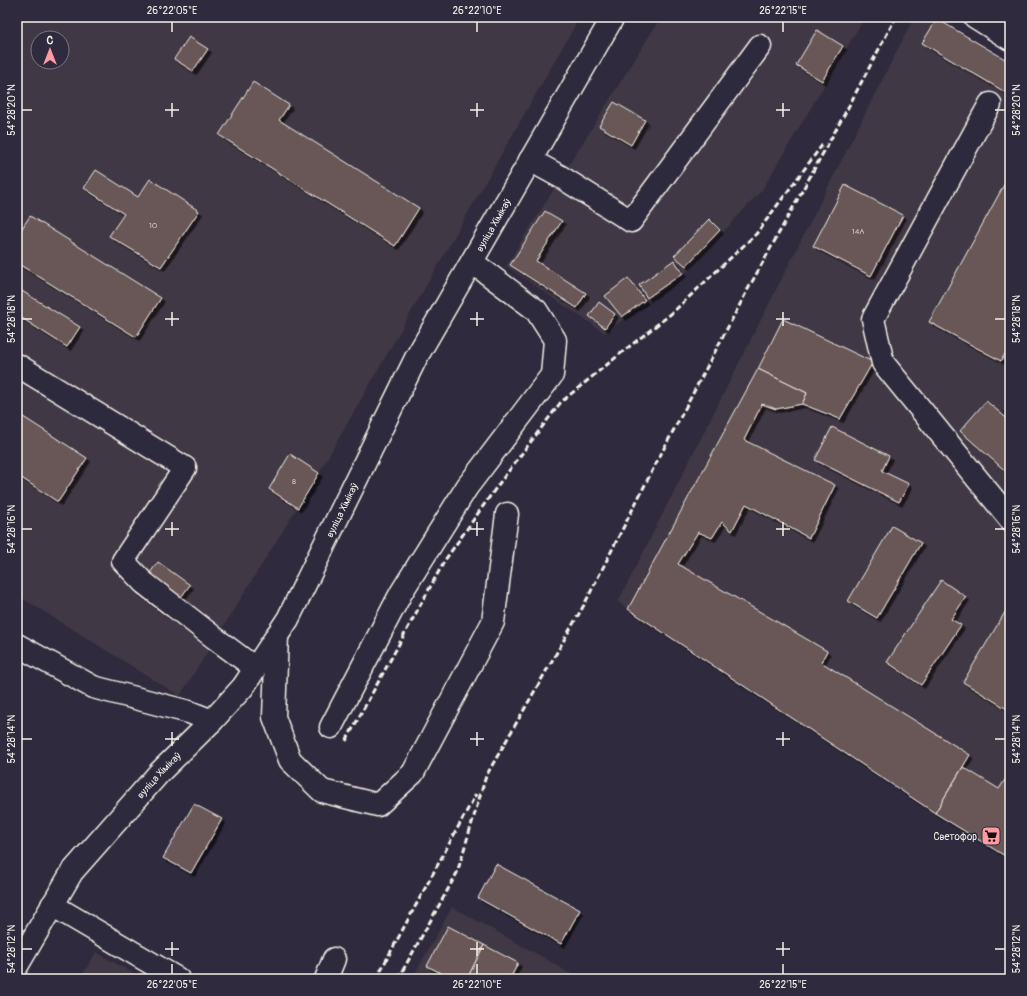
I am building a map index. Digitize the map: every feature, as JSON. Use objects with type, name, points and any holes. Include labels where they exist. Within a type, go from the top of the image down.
[{"type":"street","name":"вуліца Хімікаў","points":[[17,966],[72,872],[160,772],[212,721],[243,687],[277,635],[291,612],[416,358],[613,17]]},
{"type":"street","points":[[988,20],[1010,39]]},
{"type":"street","points":[[530,160],[561,177],[631,221],[760,46]]},
{"type":"street","points":[[990,104],[873,319],[883,363],[1010,520]]},
{"type":"street","points":[[331,727],[401,593],[455,506],[467,487],[552,375],[555,340],[536,310],[472,262]]},
{"type":"street","points":[[17,365],[185,468],[123,560],[143,582],[255,668]]},
{"type":"street","points":[[277,635],[274,717],[290,760],[322,791],[378,805],[413,774],[493,622],[507,514]]},
{"type":"street","points":[[17,645],[92,687],[189,712],[212,721]]},
{"type":"street","points":[[52,905],[178,979]]},
{"type":"street","points":[[326,979],[334,959]]},
{"type":"shaded area","points":[[17,17],[580,17],[319,473],[180,696],[17,595]]},
{"type":"shaded area","points":[[661,17],[858,17],[861,24],[762,190],[681,278],[605,333],[506,266]]},
{"type":"shaded area","points":[[914,17],[932,17],[937,19],[1010,62],[1010,404],[1002,414],[1010,421],[1010,859],[935,813],[618,602]]},
{"type":"shaded area","points":[[452,907],[546,959],[579,979],[412,979]]},
{"type":"shaded area","points":[[96,952],[143,979],[80,979]]},
{"type":"building","points":[[937,19],[1010,62],[1010,95],[922,43]]},
{"type":"building","points":[[817,30],[843,46],[822,81],[796,65]]},
{"type":"building","points":[[189,37],[208,49],[193,71],[174,59]]},
{"type":"building","points":[[253,82],[289,105],[279,120],[419,208],[395,246],[219,135]]},
{"type":"building","points":[[614,102],[645,120],[631,145],[599,126]]},
{"type":"building","points":[[96,170],[138,197],[150,179],[199,211],[161,267],[109,236],[124,214],[84,188]]},
{"type":"building","points":[[1010,174],[1010,345],[1001,361],[929,322]]},
{"type":"building","points":[[845,185],[903,215],[871,276],[813,246]]},
{"type":"building","points":[[545,211],[562,221],[536,261],[586,293],[577,308],[510,265]]},
{"type":"building","points":[[30,216],[161,298],[136,337],[17,263],[17,236]]},
{"type":"building","points":[[709,219],[720,230],[686,266],[674,256]]},
{"type":"building","points":[[674,260],[683,273],[647,298],[639,285]]},
{"type":"building","points":[[628,278],[645,300],[622,317],[605,296]]},
{"type":"building","points":[[17,288],[80,327],[67,347],[17,315]]},
{"type":"building","points":[[599,302],[615,314],[605,328],[589,316]]},
{"type":"building","points":[[783,319],[873,362],[840,419],[802,404],[807,393],[758,369]]},
{"type":"building","points":[[758,369],[807,393],[802,404],[776,409],[762,404],[744,440],[835,485],[809,538],[746,504],[732,531],[722,522],[712,538],[698,532],[678,564],[827,651],[821,662],[970,755],[935,813],[628,609]]},
{"type":"building","points":[[986,401],[1010,421],[1010,475],[960,431]]},
{"type":"building","points":[[17,413],[87,458],[58,502],[17,475]]},
{"type":"building","points":[[832,427],[889,456],[882,471],[909,484],[899,502],[815,460]]},
{"type":"building","points":[[290,454],[319,473],[298,508],[269,489]]},
{"type":"building","points":[[892,526],[921,543],[877,618],[848,601]]},
{"type":"building","points":[[158,562],[190,585],[167,616],[136,592]]},
{"type":"building","points":[[941,580],[966,597],[951,619],[961,625],[921,685],[887,662]]},
{"type":"building","points":[[1010,604],[1010,704],[1007,709],[963,682]]},
{"type":"building","name":"Светофор","points":[[963,767],[999,789],[1010,772],[1010,859],[935,813]]},
{"type":"building","points":[[194,804],[222,819],[191,873],[163,858]]},
{"type":"building","points":[[496,864],[580,910],[561,944],[478,898]]},
{"type":"building","points":[[448,926],[484,945],[467,979],[453,979],[427,966]]},
{"type":"building","points":[[484,945],[518,963],[510,979],[467,979]]},
{"type":"railway","points":[[398,979],[457,873],[486,776],[584,605],[652,471],[747,291],[896,17]]},
{"type":"railway","points":[[346,741],[445,560],[498,485],[561,402],[672,313],[756,234],[823,144]]},
{"type":"railway","points":[[376,979],[476,794]]},
{"type":"place","name":"Светофор","points":[[991,836]]}]
